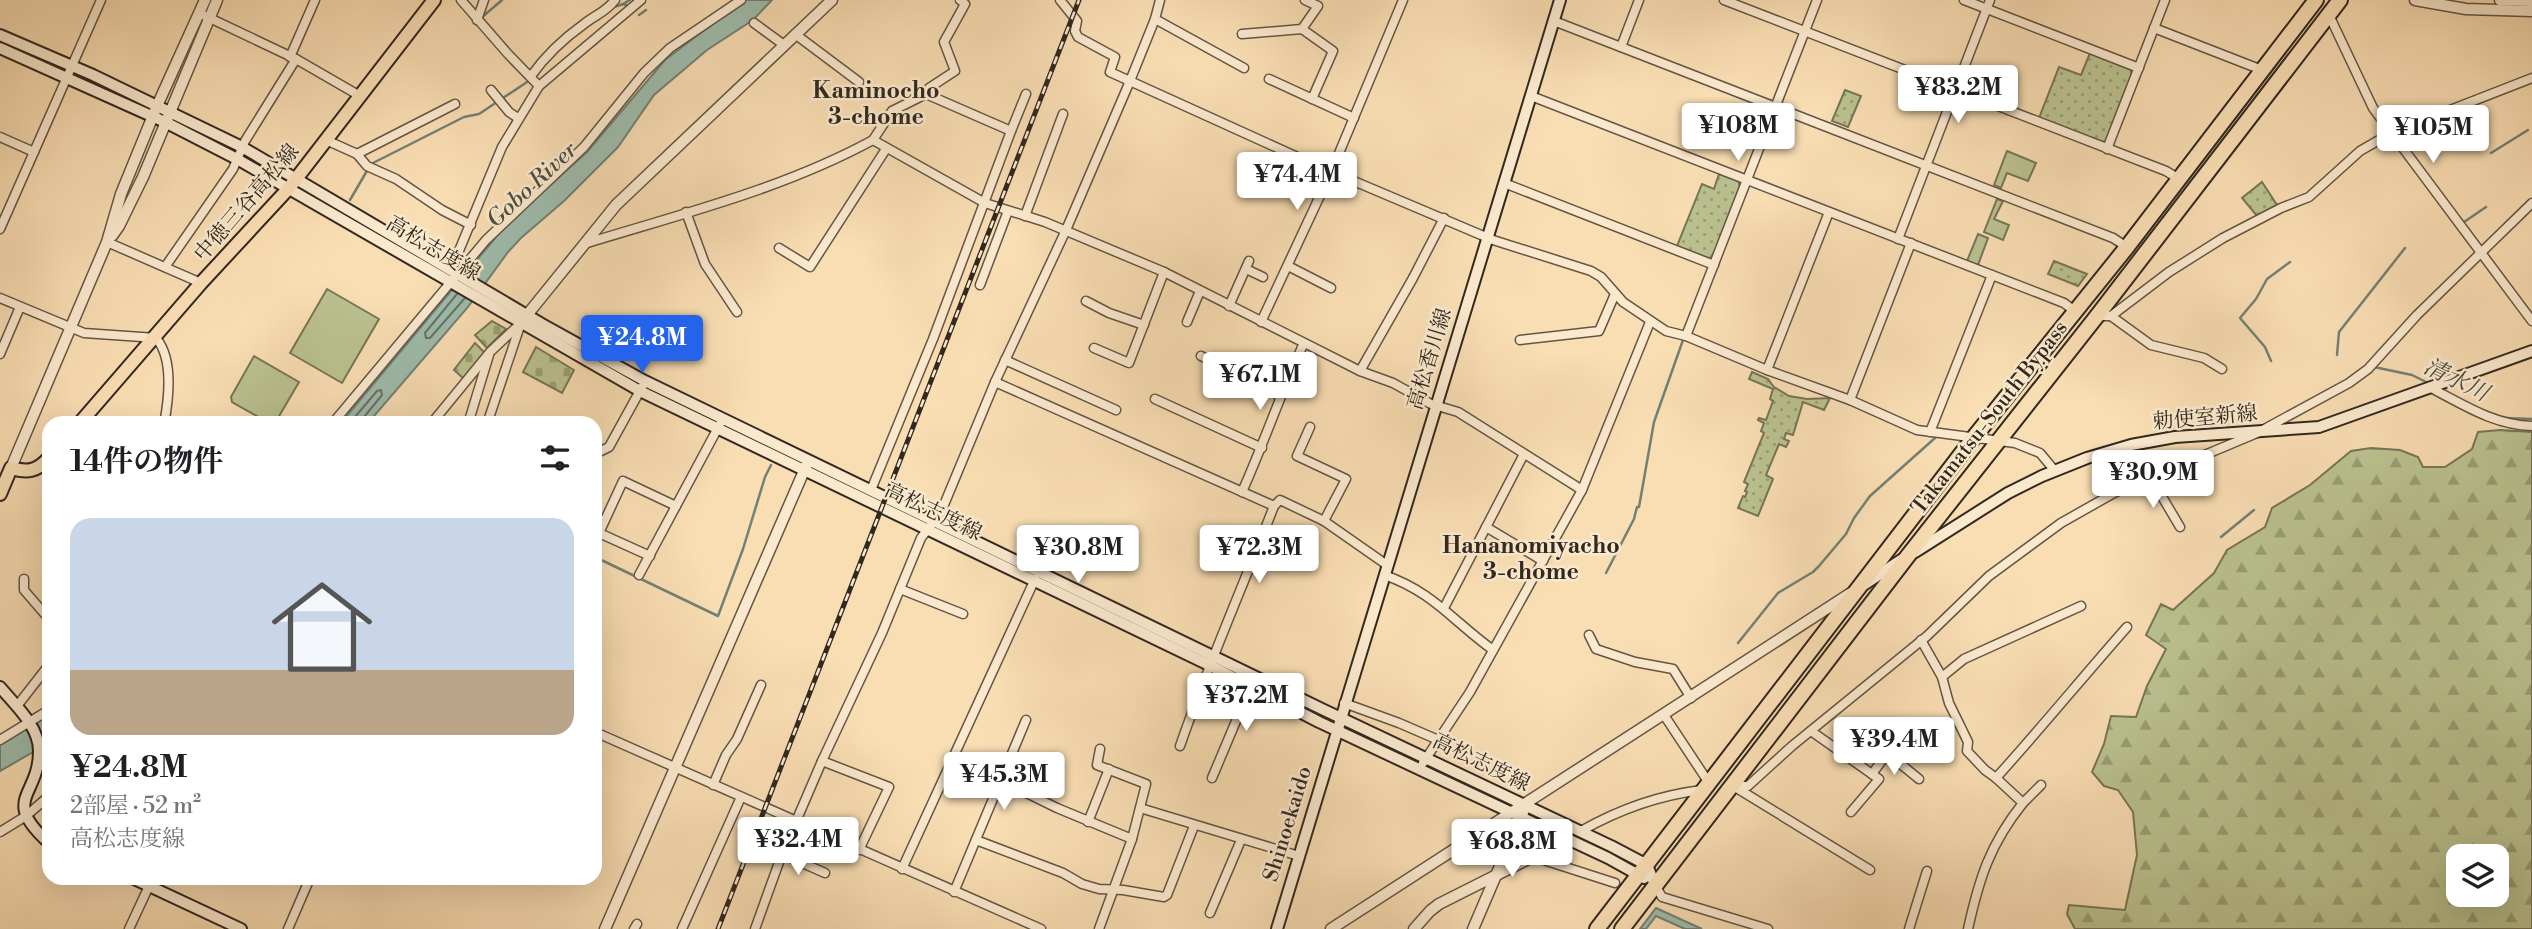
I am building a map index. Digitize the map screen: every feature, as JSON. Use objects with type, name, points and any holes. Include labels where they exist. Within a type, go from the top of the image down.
[{"type":"highway","name":"Takamatsu-South Bypass","points":[[1597,929],[1975,436],[2127,247],[2316,0]]},
{"type":"highway","name":"Takamatsu-South Bypass","points":[[1622,929],[1998,440],[2104,316],[2340,0]]},
{"type":"main road","name":"中徳三谷高松線","points":[[86,416],[201,283],[293,183],[433,0]]},
{"type":"main road","name":"高松香川線","points":[[1336,730],[1560,0]]},
{"type":"main road","name":"高松志度線","points":[[0,35],[72,66],[167,117],[237,159],[293,183]]},
{"type":"main road","name":"高松志度線","points":[[0,48],[67,78],[155,111]]},
{"type":"main road","name":"高松志度線","points":[[167,117],[242,147],[293,183],[476,292],[717,429],[927,530],[1036,577],[1211,660],[1336,730],[1423,763]]},
{"type":"main road","name":"勅使室新線","points":[[1863,585],[2008,493],[2087,458],[2175,437],[2319,427],[2532,351]]},
{"type":"main road","name":"高松志度線","points":[[642,386],[723,418],[936,521],[1036,577]]},
{"type":"main road","points":[[0,494],[6,466],[24,472],[42,466]]},
{"type":"main road","name":"高松志度線","points":[[1254,682],[1340,718],[1568,839],[1644,870]]},
{"type":"main road","points":[[0,687],[30,724],[38,747],[35,771],[23,802],[26,816],[42,835]]},
{"type":"main road","name":"Shinoekaido","points":[[1277,929],[1336,730]]},
{"type":"main road","name":"高松志度線","points":[[1520,812],[1581,831],[1644,870],[1655,885]]},
{"type":"main road","points":[[149,886],[241,929]]},
{"type":"street","points":[[1,224],[100,0]]},
{"type":"street","points":[[164,267],[233,169],[242,147],[293,58],[315,0]]},
{"type":"street","points":[[461,0],[539,86]]},
{"type":"street","points":[[477,20],[484,0]]},
{"type":"street","points":[[531,76],[545,56],[559,43],[602,13],[615,0]]},
{"type":"street","points":[[455,278],[471,225],[502,147],[539,86],[641,0]]},
{"type":"street","points":[[339,416],[506,219],[584,147],[644,73],[670,48],[741,0]]},
{"type":"street","points":[[438,416],[490,352],[524,319],[616,205],[832,0]]},
{"type":"street","points":[[1060,0],[1077,21],[1075,31],[1078,37],[1115,57],[1110,72],[1488,238],[1591,271],[1601,277],[1615,294],[1650,322],[1666,331],[1686,336],[1917,430],[2015,443],[2040,453],[2055,471]]},
{"type":"street","points":[[757,928],[782,854],[822,761],[921,538],[936,521],[1005,359],[1066,230],[1130,81],[1160,0]]},
{"type":"street","points":[[1302,29],[1318,6],[1305,0]]},
{"type":"street","points":[[1261,321],[1332,170],[1403,0]]},
{"type":"street","points":[[1621,47],[1639,0]]},
{"type":"street","points":[[1724,0],[2179,179]]},
{"type":"street","points":[[1686,336],[1816,0]]},
{"type":"street","points":[[1964,0],[1989,4],[2139,68]]},
{"type":"street","points":[[2107,149],[2165,0]]},
{"type":"street","points":[[2415,0],[2466,9],[2532,12]]},
{"type":"street","points":[[2500,0],[2532,1]]},
{"type":"street","points":[[107,242],[120,226],[143,177],[210,1]]},
{"type":"street","points":[[584,244],[761,188],[837,159],[873,139],[892,111],[926,94],[929,88],[955,71],[944,42],[965,1]]},
{"type":"street","points":[[1898,239],[1989,4]]},
{"type":"street","points":[[602,13],[608,28]]},
{"type":"street","points":[[204,15],[293,58],[359,96]]},
{"type":"street","points":[[6,466],[107,242],[121,194],[155,111],[204,15]]},
{"type":"street","points":[[2329,15],[2373,108],[2532,321]]},
{"type":"street","points":[[1155,19],[1244,68]]},
{"type":"street","points":[[754,23],[784,45]]},
{"type":"street","points":[[1553,23],[1776,106],[2113,238],[2127,247]]},
{"type":"street","points":[[2154,28],[2262,70]]},
{"type":"street","points":[[1242,34],[1302,29],[1333,51],[1312,99]]},
{"type":"street","points":[[795,34],[859,82]]},
{"type":"street","points":[[2222,369],[2204,358],[2151,345],[2104,316],[2206,248],[2281,208],[2309,197],[2360,151],[2391,132],[2532,78]]},
{"type":"street","points":[[1269,79],[1354,118]]},
{"type":"street","points":[[491,90],[509,112],[519,118]]},
{"type":"street","points":[[926,94],[1011,131]]},
{"type":"street","points":[[871,491],[1026,94]]},
{"type":"street","points":[[1531,96],[2064,303],[2076,312]]},
{"type":"street","points":[[357,154],[455,104]]},
{"type":"street","points":[[1024,216],[1063,114]]},
{"type":"street","points":[[0,137],[34,152]]},
{"type":"street","points":[[326,139],[357,154],[367,166],[397,179],[471,225]]},
{"type":"street","points":[[873,139],[886,149],[985,203],[1066,230],[1164,272],[1360,371],[1393,383],[1436,406],[1458,412],[1582,490]]},
{"type":"street","points":[[779,248],[810,267],[886,149]]},
{"type":"street","points":[[1504,183],[1714,265]]},
{"type":"street","points":[[1733,786],[1748,786],[1921,640],[1989,576],[2093,502],[2257,433],[2349,383],[2368,369],[2417,315],[2532,203]]},
{"type":"street","points":[[980,285],[1008,211]]},
{"type":"street","points":[[686,212],[705,264],[737,312]]},
{"type":"street","points":[[1767,370],[1829,212]]},
{"type":"street","points":[[1360,371],[1444,218]]},
{"type":"street","points":[[107,242],[201,283]]},
{"type":"street","points":[[1850,401],[1911,243]]},
{"type":"street","points":[[1229,306],[1248,265],[1263,277]]},
{"type":"street","points":[[1288,266],[1331,288]]},
{"type":"street","points":[[1094,348],[1129,363],[1164,272]]},
{"type":"street","points":[[1930,432],[1992,275]]},
{"type":"street","points":[[1187,322],[1200,291]]},
{"type":"street","points":[[1520,340],[1585,328],[1599,331],[1615,294]]},
{"type":"street","points":[[0,298],[84,333],[156,338],[163,346],[166,357],[165,416]]},
{"type":"street","points":[[1086,301],[1144,326]]},
{"type":"street","points":[[0,354],[20,307]]},
{"type":"street","points":[[490,416],[524,319]]},
{"type":"street","points":[[1423,763],[1470,692],[1582,490],[1650,322]]},
{"type":"street","points":[[1534,339],[1535,348]]},
{"type":"street","points":[[1242,492],[1270,428],[1279,397],[1304,343]]},
{"type":"street","points":[[470,416],[490,352]]},
{"type":"street","points":[[1201,356],[1274,391],[1279,397]]},
{"type":"street","points":[[1005,359],[1116,410]]},
{"type":"street","points":[[995,382],[1274,506]]},
{"type":"street","points":[[602,450],[609,447],[642,386]]},
{"type":"street","points":[[2434,387],[2486,417],[2505,423],[2532,426]]},
{"type":"street","points":[[1155,399],[1262,448]]},
{"type":"street","points":[[639,575],[723,418]]},
{"type":"street","points":[[1310,427],[1297,456],[1346,479],[1324,521]]},
{"type":"street","points":[[1444,608],[1524,454]]},
{"type":"street","points":[[605,929],[809,461]]},
{"type":"street","points":[[2151,478],[2180,527]]},
{"type":"street","points":[[602,526],[623,481],[676,506]]},
{"type":"street","points":[[1180,746],[1211,660],[1274,506],[1280,500],[1324,521],[1386,570],[1444,608],[1493,650]]},
{"type":"street","points":[[1486,527],[1543,561]]},
{"type":"street","points":[[602,534],[650,556]]},
{"type":"street","points":[[902,869],[1036,577]]},
{"type":"street","points":[[24,579],[24,590],[42,611]]},
{"type":"street","points":[[1331,929],[1520,812],[1863,585]]},
{"type":"street","points":[[900,589],[964,614]]},
{"type":"street","points":[[1942,677],[1964,659],[2081,606]]},
{"type":"street","points":[[1996,778],[2053,716],[2080,680],[2127,627]]},
{"type":"street","points":[[1589,635],[1596,649],[1635,662],[1673,669],[1691,698]]},
{"type":"street","points":[[1921,640],[1942,677],[1949,703],[1968,742],[1967,751],[2023,803]]},
{"type":"street","points":[[17,706],[42,674]]},
{"type":"street","points":[[1212,778],[1254,682]]},
{"type":"street","points":[[713,785],[726,755],[737,740],[761,685]]},
{"type":"street","points":[[1344,704],[1399,723],[1436,740]]},
{"type":"street","points":[[0,740],[42,715]]},
{"type":"street","points":[[1581,831],[1644,803],[1707,786],[1664,715]]},
{"type":"street","points":[[954,892],[1026,720]]},
{"type":"street","points":[[1811,731],[1879,779],[1851,812]]},
{"type":"street","points":[[602,735],[1041,929]]},
{"type":"street","points":[[1872,774],[1897,740]]},
{"type":"street","points":[[1099,929],[1132,839],[1146,784],[1097,765],[1100,748]]},
{"type":"street","points":[[1887,753],[1919,779]]},
{"type":"street","points":[[822,761],[889,786],[859,850]]},
{"type":"street","points":[[1088,822],[1109,769]]},
{"type":"street","points":[[1002,780],[1088,822],[1132,839]]},
{"type":"street","points":[[1968,929],[1983,869],[2010,819],[2041,785]]},
{"type":"street","points":[[1733,786],[1870,870]]},
{"type":"street","points":[[682,929],[741,797]]},
{"type":"street","points":[[0,832],[42,802]]},
{"type":"street","points":[[1140,808],[1298,856]]},
{"type":"street","points":[[1474,929],[1499,872],[1520,812]]},
{"type":"street","points":[[976,840],[1063,873],[1082,884],[1164,897],[1194,826]]},
{"type":"street","points":[[1210,914],[1241,839]]},
{"type":"street","points":[[1415,929],[1430,911],[1440,904],[1568,839]]},
{"type":"street","points":[[782,854],[825,873]]},
{"type":"street","points":[[1531,856],[1615,883]]},
{"type":"street","points":[[1909,929],[1927,871]]},
{"type":"street","points":[[288,929],[307,885]]},
{"type":"street","points":[[1655,885],[1662,897],[1768,929]]},
{"type":"street","points":[[129,929],[149,886]]},
{"type":"green space","points":[[2090,53],[2130,69],[2132,74],[2106,141],[2102,142],[2039,118],[2059,67],[2081,75]]},
{"type":"green space","points":[[1845,90],[1861,96],[1848,127],[1832,121]]},
{"type":"green space","points":[[2007,151],[2036,163],[2028,181],[2007,173],[2001,188],[1994,185]]},
{"type":"green space","points":[[1719,174],[1738,181],[1740,186],[1713,257],[1708,258],[1677,246],[1702,184],[1714,189]]},
{"type":"green space","points":[[2262,182],[2277,205],[2257,216],[2242,198]]},
{"type":"green space","points":[[1997,199],[2003,201],[1994,219],[2009,225],[2003,240],[1984,232]]},
{"type":"green space","points":[[1978,234],[1988,238],[1978,265],[1967,261]]},
{"type":"green space","points":[[2054,261],[2087,274],[2078,286],[2048,274]]},
{"type":"green space","points":[[327,289],[379,319],[342,383],[290,353]]},
{"type":"green space","points":[[492,321],[506,329],[487,348],[475,335]]},
{"type":"green space","points":[[475,343],[485,353],[464,379],[454,370]]},
{"type":"green space","points":[[536,347],[574,370],[562,393],[523,372]]},
{"type":"green space","points":[[254,356],[299,382],[279,416],[257,416],[232,402],[231,397]]},
{"type":"green space","points":[[1752,372],[1768,379],[1774,387],[1789,396],[1807,399],[1830,398],[1824,410],[1803,402],[1793,435],[1786,433],[1784,439],[1789,441],[1786,447],[1779,444],[1766,475],[1773,479],[1758,516],[1738,508],[1747,492],[1745,491],[1748,484],[1744,482],[1764,433],[1761,431],[1764,423],[1758,420],[1766,420],[1773,401],[1770,399],[1773,389],[1749,379]]},
{"type":"green space","points":[[2478,432],[2532,432],[2532,929],[2075,929],[2067,914],[2069,905],[2125,910],[2137,855],[2133,812],[2118,790],[2104,786],[2092,772],[2104,744],[2111,716],[2136,717],[2147,686],[2166,649],[2146,635],[2161,604],[2173,610],[2214,573],[2227,550],[2265,527],[2272,508],[2310,485],[2351,451],[2371,448],[2400,450],[2418,457],[2423,467],[2445,467],[2472,449]]},
{"type":"water","points":[[744,0],[772,0],[753,20],[707,50],[654,95],[618,147],[508,252],[468,307],[374,416],[347,416],[507,224],[587,152],[665,60]]},
{"type":"water","points":[[42,719],[42,747],[0,771],[0,745]]},
{"type":"water","points":[[1656,908],[1702,929],[1685,929],[1656,916],[1646,929],[1640,929]]},
{"type":"waterway","points":[[481,18],[502,0]]},
{"type":"waterway","points":[[626,5],[623,4],[630,0]]},
{"type":"waterway","points":[[614,7],[623,4]]},
{"type":"waterway","points":[[639,15],[646,10]]},
{"type":"waterway","points":[[371,164],[464,117],[479,114],[530,80]]},
{"type":"waterway","points":[[2491,153],[2528,130]]},
{"type":"waterway","points":[[350,200],[368,169]]},
{"type":"waterway","points":[[2464,222],[2486,207]]},
{"type":"waterway","points":[[2337,355],[2339,332],[2405,248]]},
{"type":"waterway","points":[[2271,361],[2265,347],[2240,318],[2256,299],[2267,279],[2290,262]]},
{"type":"waterway","points":[[1606,573],[1639,507],[1654,422],[1683,340]]},
{"type":"waterway","name":"清水川","points":[[2374,367],[2412,375],[2428,383]]},
{"type":"waterway","name":"清水川","points":[[2504,418],[2532,419]]},
{"type":"waterway","points":[[1738,643],[1778,593],[1819,566],[1846,534],[1870,496],[1935,438]]},
{"type":"waterway","points":[[602,560],[718,616],[771,465]]},
{"type":"waterway","points":[[2221,537],[2254,510]]},
{"type":"railway","points":[[718,929],[1079,0]]},
{"type":"district","name":"Kaminocho 3-chome","points":[[876,104]]},
{"type":"district","name":"Hananomiyacho 3-chome","points":[[1531,559]]},
{"type":"water label","name":"Gobo River","points":[[532,185]]}]
